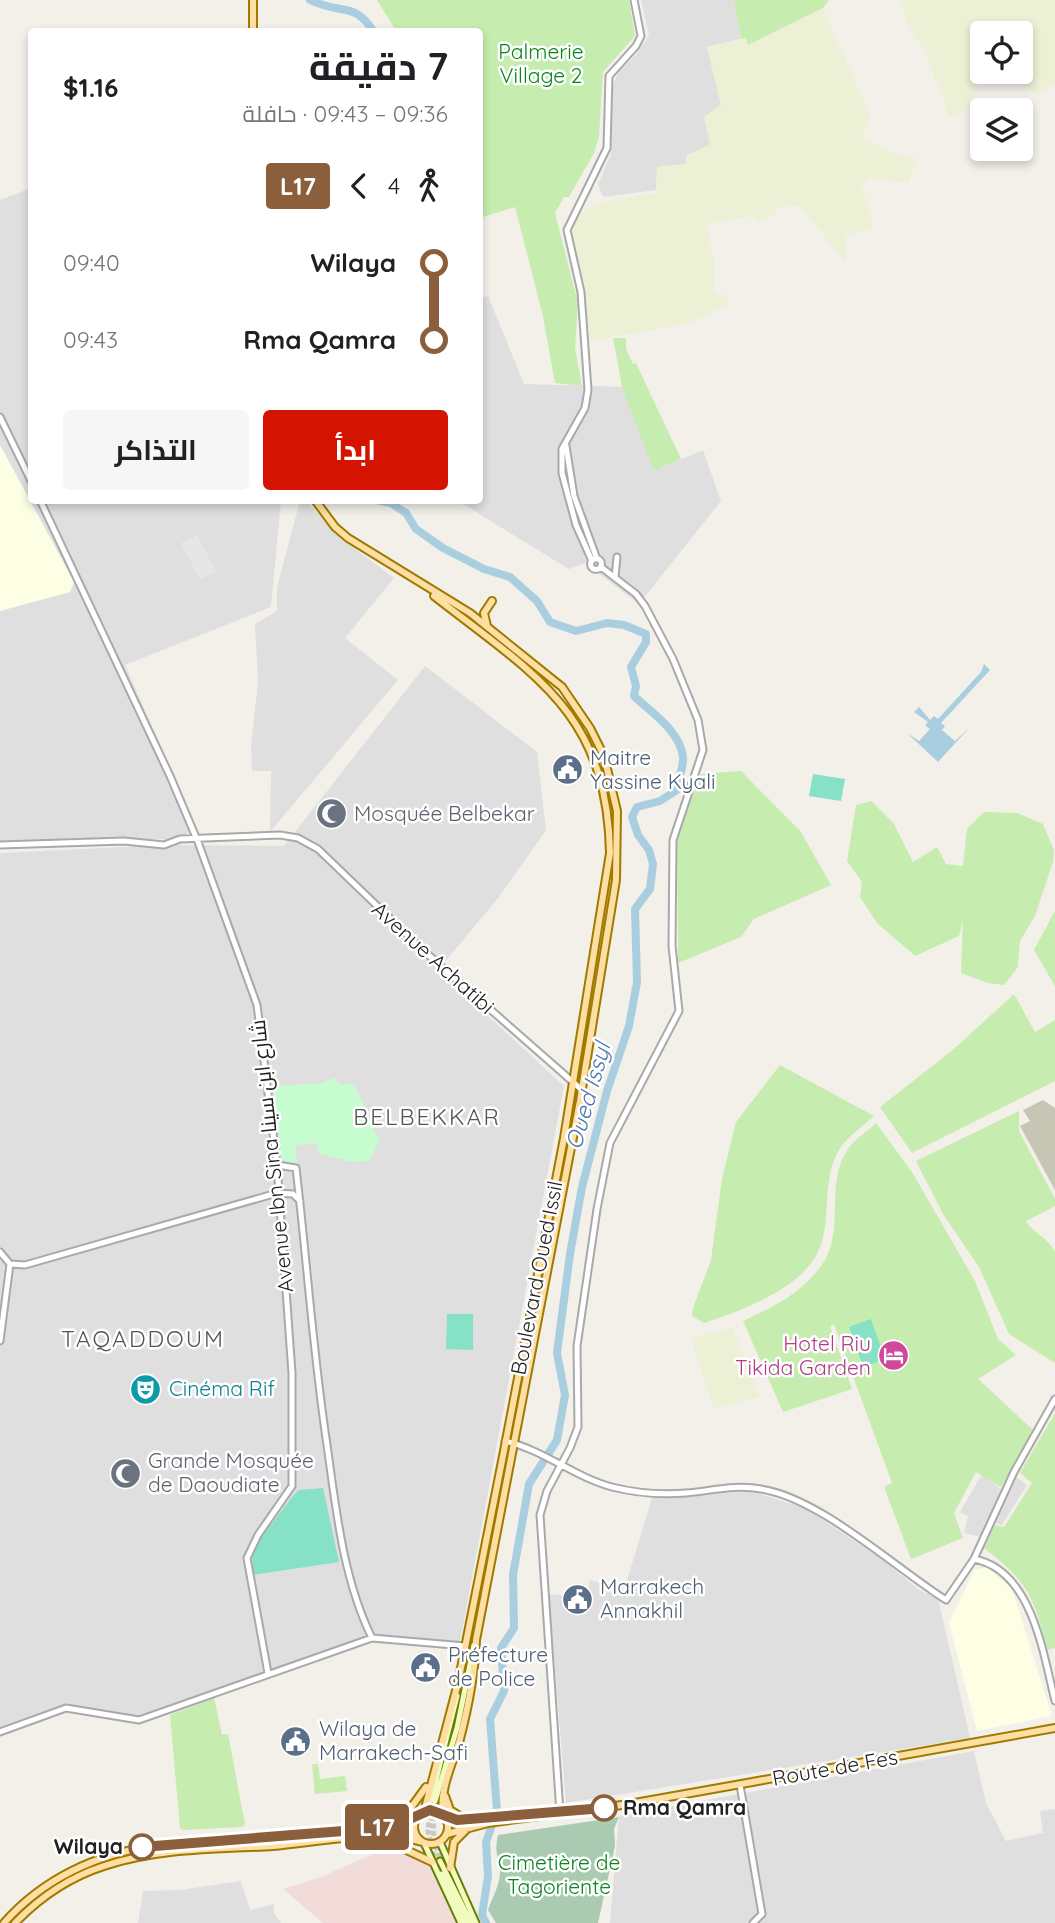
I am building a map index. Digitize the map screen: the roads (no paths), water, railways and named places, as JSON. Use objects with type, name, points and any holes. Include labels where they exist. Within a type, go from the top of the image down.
[{"type":"main road","points":[[253,0],[253,28]]},
{"type":"main road","name":"Boulevard Oued Issil","points":[[318,504],[335,527],[348,538],[470,613],[542,668],[574,703],[604,756],[615,791],[619,835],[617,870],[582,1090],[514,1443],[457,1728],[433,1800],[449,1738],[573,1085],[608,878],[608,810],[598,766],[581,730],[548,687],[410,578]]},
{"type":"main road","points":[[488,628],[484,613],[492,601]]},
{"type":"main road","name":"Boulevard Oued Issil","points":[[444,1816],[444,1789],[461,1734],[476,1640]]},
{"type":"main road","name":"Boulevard Oued Issil","points":[[421,1813],[458,1683]]},
{"type":"main road","name":"Route de Fes","points":[[447,1834],[470,1823],[487,1820],[559,1813],[740,1786],[1055,1728]]},
{"type":"main road","points":[[385,1826],[410,1809],[431,1780]]},
{"type":"main road","points":[[444,1789],[450,1809],[470,1823],[454,1842],[450,1868]]},
{"type":"main road","points":[[4,1923],[52,1882],[84,1865],[119,1852],[154,1846],[385,1826],[433,1810],[444,1816],[447,1834],[440,1842],[423,1843],[381,1838],[197,1850],[121,1861],[62,1885],[15,1923]]},
{"type":"main road","points":[[421,1813],[414,1829],[468,1923]]},
{"type":"main road","name":"Route de Fes","points":[[444,1816],[470,1823]]},
{"type":"main road","points":[[381,1838],[435,1862]]},
{"type":"main road","points":[[440,1842],[468,1923]]},
{"type":"street","points":[[559,1813],[540,1515],[547,1491],[578,1427],[577,1346],[597,1209],[610,1143],[679,1011],[672,946],[673,840],[703,750],[698,720],[673,659],[641,599],[601,567],[594,569],[595,560],[576,525],[563,481],[562,453],[585,408],[588,390],[581,292],[566,230],[607,148],[609,76],[636,46],[641,36],[634,0]]},
{"type":"street","points":[[0,417],[28,475]]},
{"type":"street","name":"Avenue Ibn Sina شارع ابن سينا","points":[[42,504],[170,776],[196,838],[256,1001],[276,1165],[292,1373],[293,1483],[288,1496],[258,1535],[247,1558],[268,1673]]},
{"type":"street","points":[[615,577],[617,557]]},
{"type":"street","name":"Avenue Achatibi","points":[[196,838],[280,835],[298,838],[318,849],[409,937],[573,1085],[582,1090]]},
{"type":"street","points":[[0,845],[124,841],[164,845],[180,839],[196,838]]},
{"type":"street","points":[[276,1165],[296,1168],[310,1313],[345,1556],[372,1638]]},
{"type":"street","points":[[288,1193],[298,1181]]},
{"type":"street","points":[[13,1267],[277,1193],[288,1193],[300,1201]]},
{"type":"street","points":[[0,1252],[13,1267]]},
{"type":"street","points":[[0,1341],[13,1267]]},
{"type":"street","points":[[505,1441],[544,1454],[592,1481],[629,1491],[664,1494],[744,1487],[792,1497],[827,1517],[946,1601],[974,1559],[1014,1472],[1055,1399]]},
{"type":"street","points":[[974,1559],[1001,1568],[1020,1592],[1044,1658],[1055,1701]]},
{"type":"street","points":[[0,1732],[66,1708],[139,1720],[372,1638],[465,1646]]},
{"type":"street","points":[[740,1786],[762,1914],[753,1923]]},
{"type":"water","points":[[984,664],[990,670],[941,723],[945,726],[942,730],[955,741],[970,727],[938,762],[907,733],[919,741],[930,729],[925,725],[928,722],[914,712],[919,707],[930,720],[934,716],[938,719],[981,672]]},
{"type":"waterway","points":[[310,0],[353,12],[371,28]]},
{"type":"waterway","name":"Oued Issyl","points":[[392,504],[406,513],[416,529],[443,548],[484,569],[510,577],[537,601],[550,622],[576,631],[607,623],[624,625],[646,634],[646,642],[631,667],[636,686],[634,696],[671,731],[683,757],[677,790],[660,801],[637,807],[632,817],[653,864],[650,889],[635,909],[637,982],[629,1026],[607,1091],[582,1187],[570,1254],[557,1353],[565,1395],[557,1440],[529,1484],[513,1575],[514,1628],[501,1648],[504,1691],[490,1719],[497,1811],[486,1842],[488,1876],[482,1915],[486,1923]]},
{"type":"tunnel","points":[[431,1800],[428,1831],[435,1862]]},
{"type":"tunnel","points":[[435,1801],[433,1831],[440,1861]]},
{"type":"place","name":"Maitre Yassine Kyali","points":[[567,770]]},
{"type":"place","name":"Mosquée Belbekar","points":[[331,814]]},
{"type":"place","name":"Hotel Riu Tikida Garden","points":[[894,1356]]},
{"type":"place","name":"Cinéma Rif","points":[[146,1389]]},
{"type":"place","name":"Grande Mosquée de Daoudiate","points":[[125,1473]]},
{"type":"place","name":"Marrakech Annakhil","points":[[577,1599]]},
{"type":"place","name":"Préfecture de Police","points":[[425,1667]]},
{"type":"place","name":"Wilaya de Marrakech-Safi","points":[[296,1741]]},
{"type":"place","name":"Rma Qamra","points":[[604,1808]]},
{"type":"place","name":"Wilaya","points":[[142,1847]]},
{"type":"district","name":"BELBEKKAR","points":[[427,1117]]},
{"type":"district","name":"TAQADDOUM","points":[[143,1339]]},
{"type":"park label","name":"Palmerie Village 2","points":[[541,64]]},
{"type":"park label","name":"Cimetière de Tagoriente","points":[[559,1875]]}]
